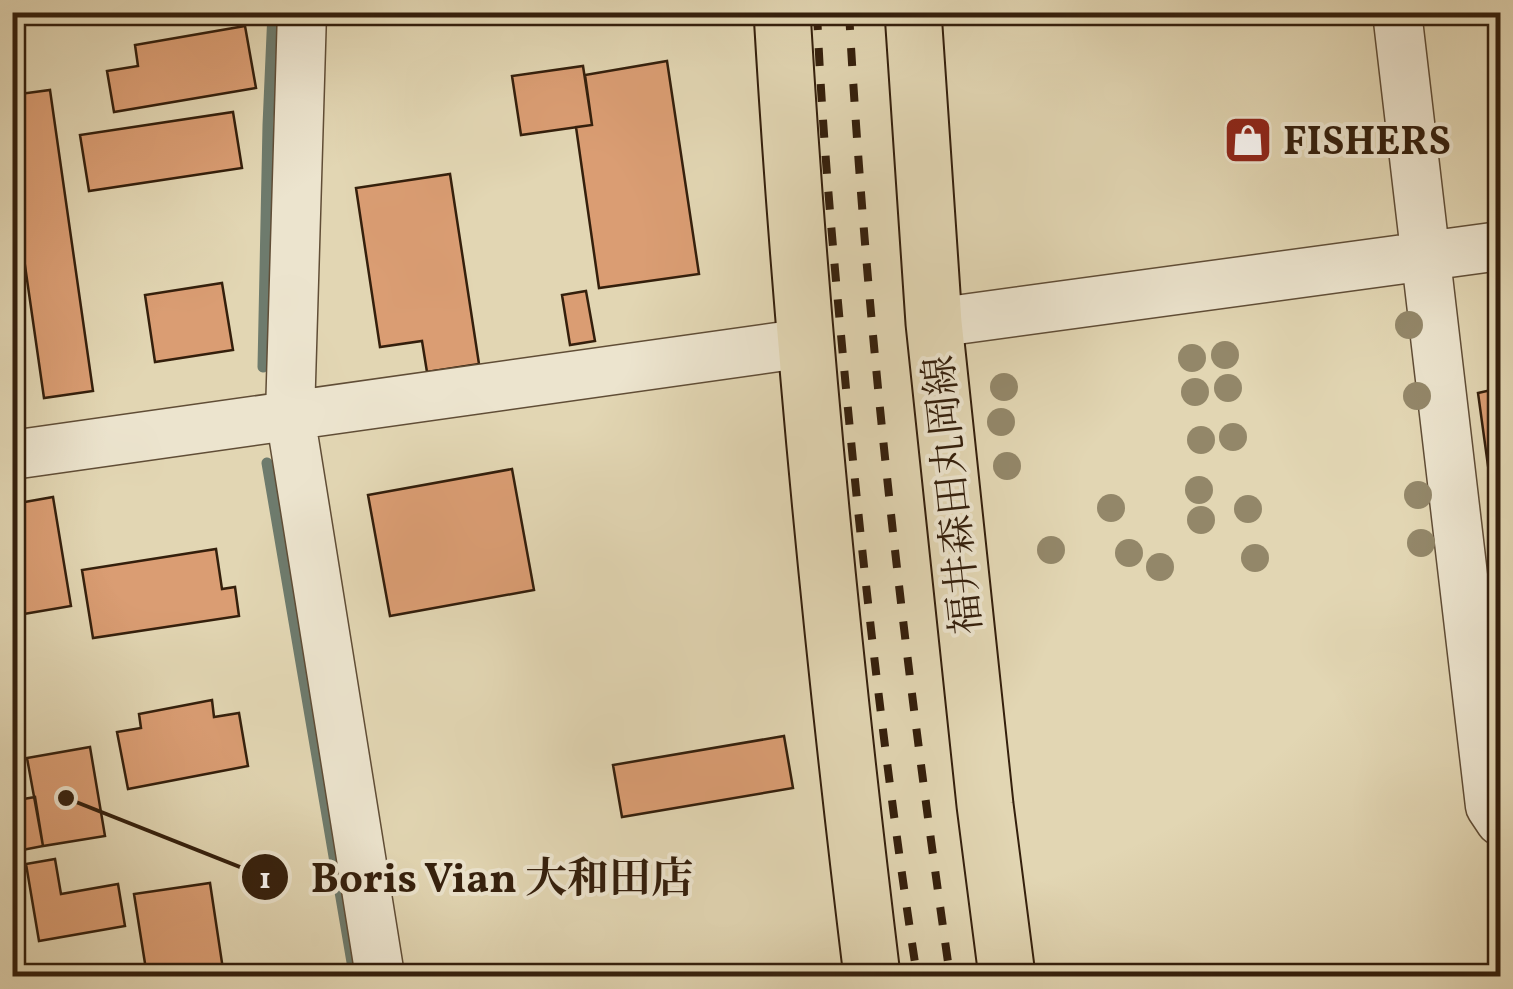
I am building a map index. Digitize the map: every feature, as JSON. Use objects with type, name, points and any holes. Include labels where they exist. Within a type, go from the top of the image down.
[{"type":"main road","points":[[782,12],[806,343],[847,772],[872,976]]},
{"type":"main road","name":"福井森田丸岡線","points":[[913,12],[934,324],[985,805],[1008,976]]},
{"type":"street","points":[[302,12],[290,414],[380,976]]},
{"type":"street","points":[[1397,12],[1490,806],[1500,821]]},
{"type":"street","points":[[934,324],[1500,246]]},
{"type":"street","points":[[12,455],[806,343]]},
{"type":"building","points":[[245,26],[256,88],[114,112],[107,71],[138,66],[135,45]]},
{"type":"building","points":[[667,61],[699,274],[599,288],[576,127],[592,125],[585,75]]},
{"type":"building","points":[[583,66],[592,125],[521,135],[512,76]]},
{"type":"building","points":[[50,90],[93,391],[44,398],[12,175],[12,95]]},
{"type":"building","points":[[233,112],[242,168],[89,191],[80,135]]},
{"type":"building","points":[[450,174],[479,364],[427,372],[422,341],[380,347],[356,188]]},
{"type":"building","points":[[222,283],[233,350],[155,362],[145,295]]},
{"type":"building","points":[[586,291],[595,341],[570,345],[562,295]]},
{"type":"building","points":[[1500,388],[1500,553],[1478,393]]},
{"type":"building","points":[[512,469],[534,590],[390,616],[368,495]]},
{"type":"building","points":[[53,497],[71,606],[12,616],[12,509],[20,508],[19,503]]},
{"type":"building","points":[[216,549],[222,589],[235,587],[239,616],[93,638],[82,570]]},
{"type":"building","points":[[212,700],[214,717],[239,713],[248,766],[128,789],[117,732],[141,728],[139,714]]},
{"type":"building","points":[[784,736],[793,788],[622,817],[613,765]]},
{"type":"building","points":[[90,747],[105,836],[43,846],[27,758]]},
{"type":"building","points":[[35,797],[43,846],[12,852],[12,801]]},
{"type":"building","points":[[55,859],[61,894],[118,884],[125,926],[39,941],[26,864]]},
{"type":"building","points":[[210,883],[224,976],[147,976],[134,894]]},
{"type":"waterway","points":[[263,367],[273,12]]},
{"type":"waterway","points":[[267,463],[353,968],[346,976]]},
{"type":"railway","points":[[817,12],[828,190],[859,520],[917,976]]},
{"type":"railway","points":[[849,12],[889,496],[950,976]]},
{"type":"place","name":"FISHERS","points":[[1248,140]]},
{"type":"place","name":"Boris Vian 大和田店","points":[[66,798]]}]
